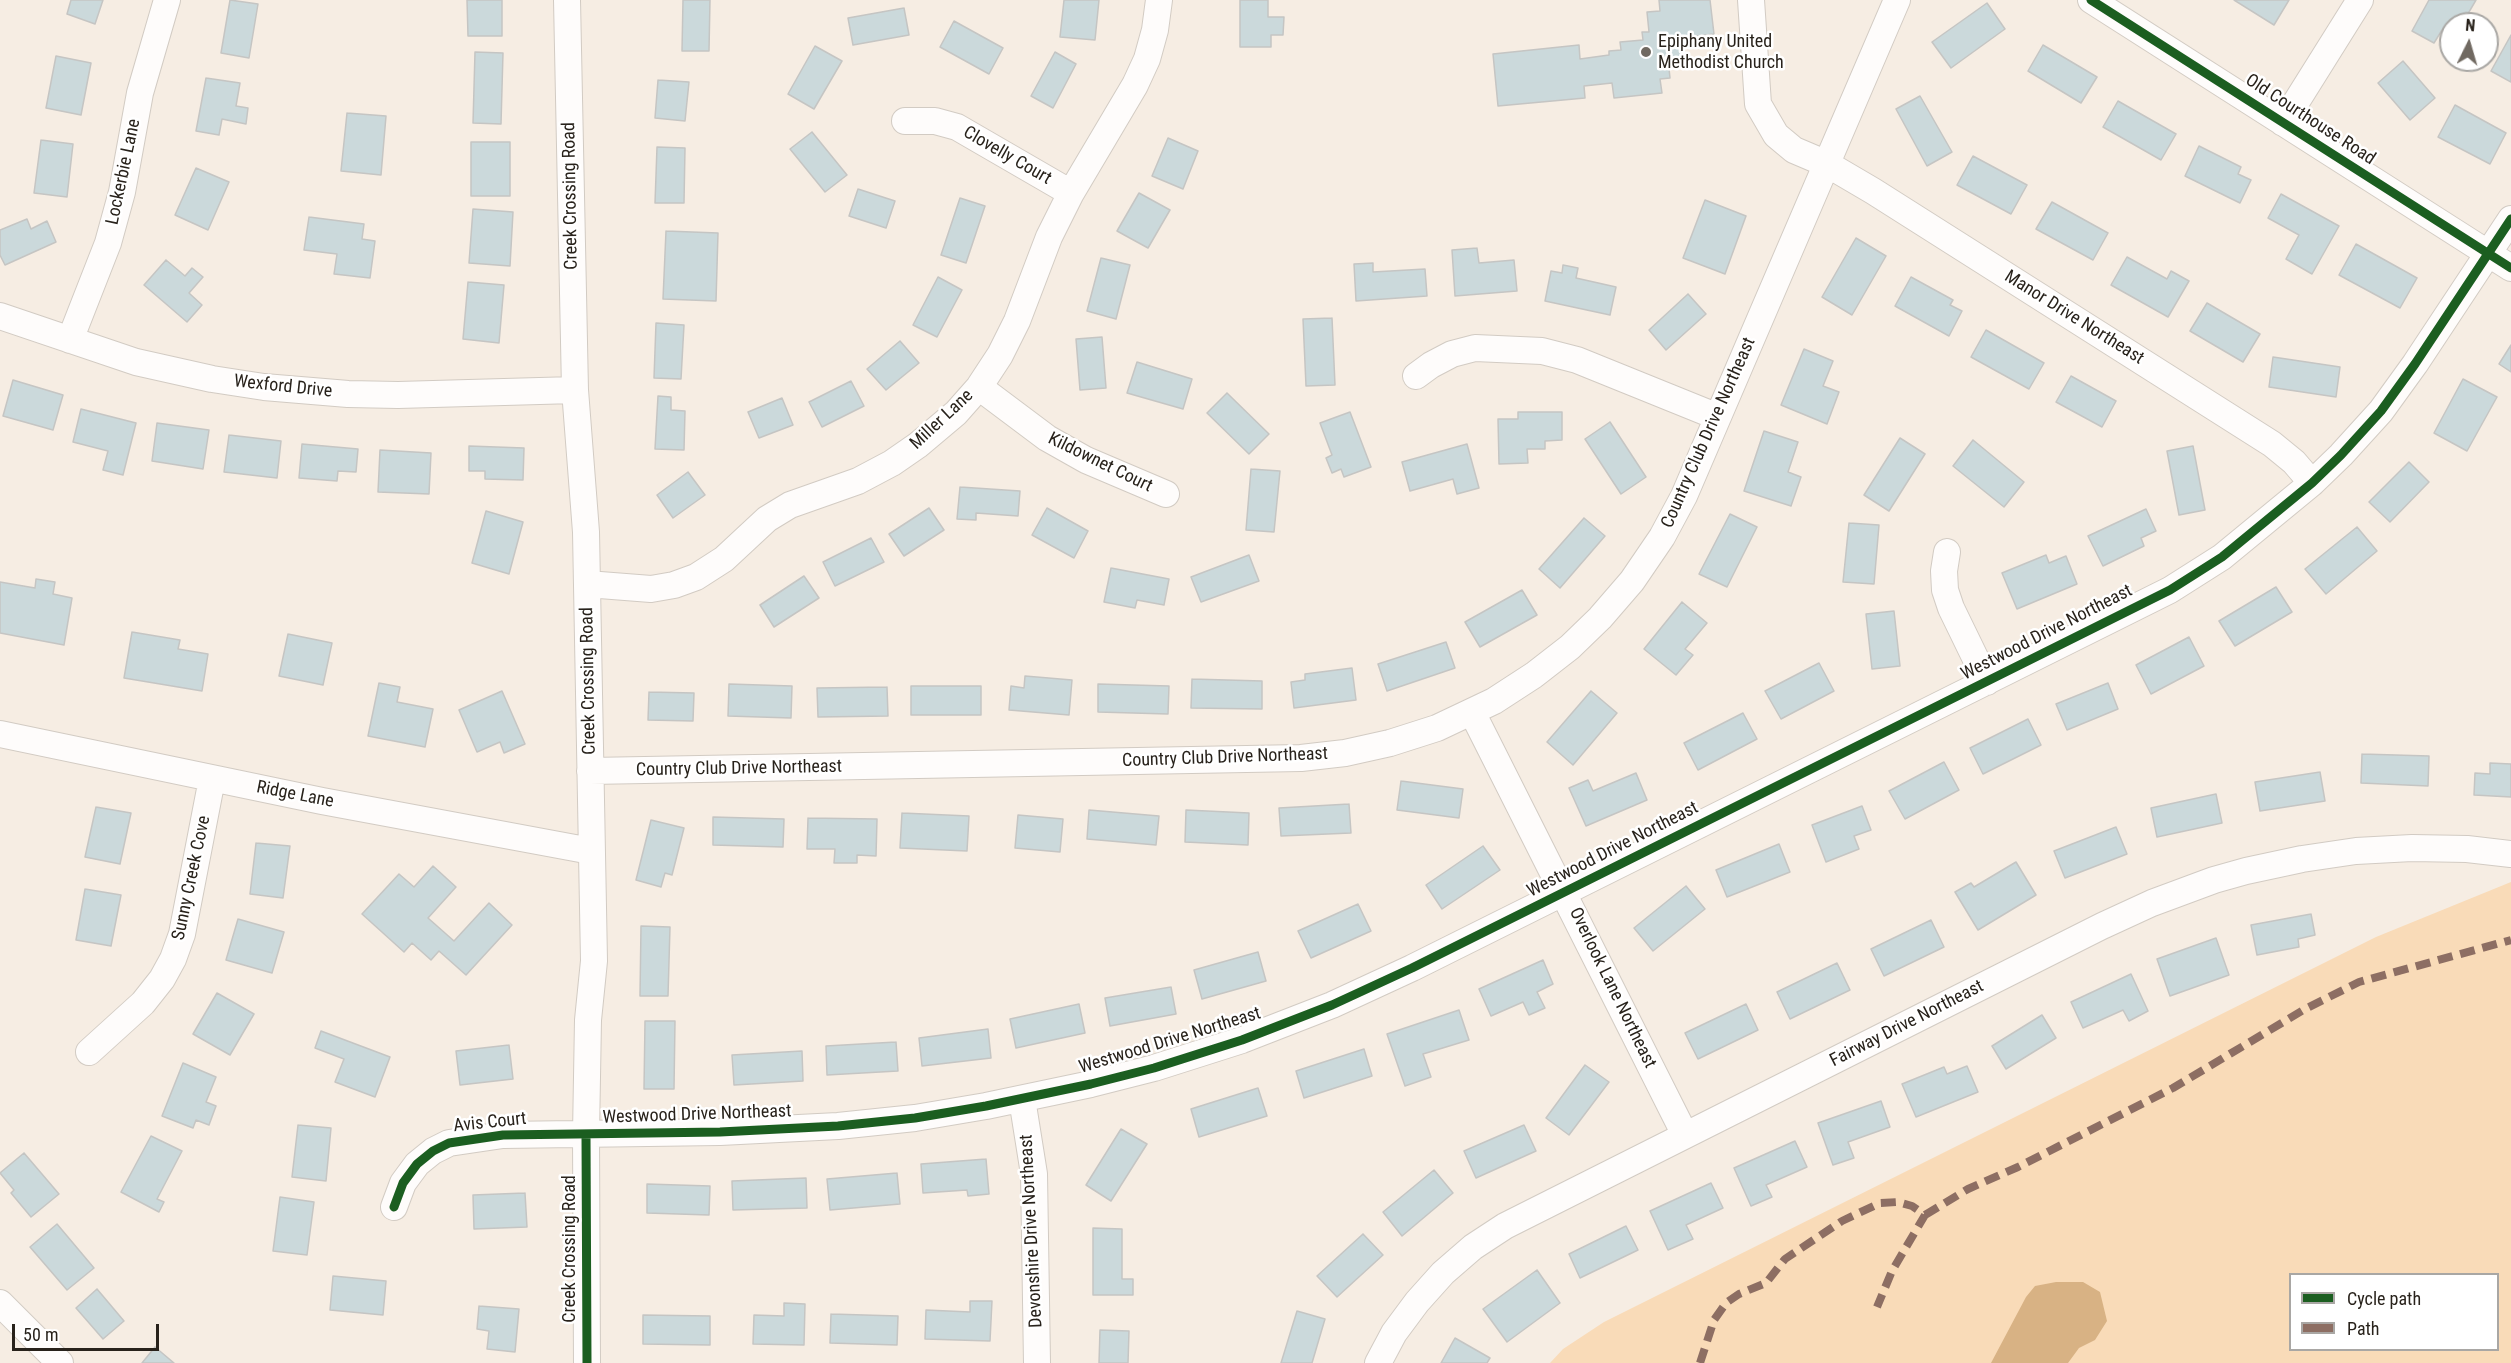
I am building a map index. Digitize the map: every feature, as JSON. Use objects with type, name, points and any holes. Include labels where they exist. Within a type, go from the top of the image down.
[{"type":"street","name":"Lockerbie Lane","points":[[70,340],[108,243],[119,202],[140,93],[167,0]]},
{"type":"street","name":"Creek Crossing Road","points":[[567,0],[575,390],[586,532],[594,961],[588,1020],[586,1134],[587,1363]]},
{"type":"street","name":"Miller Lane","points":[[587,584],[651,589],[674,585],[696,577],[724,559],[767,519],[790,505],[858,481],[892,463],[918,445],[956,413],[979,387],[1000,355],[1017,321],[1049,237],[1071,193],[1135,86],[1155,30],[1159,0]]},
{"type":"street","name":"Manor Drive Northeast","points":[[1751,0],[1758,104],[1776,135],[1794,150],[1827,164],[1873,191],[2272,444],[2294,462],[2312,483]]},
{"type":"street","name":"Country Club Drive Northeast","points":[[590,771],[1301,759],[1345,753],[1390,743],[1437,728],[1472,712],[1534,675],[1570,647],[1600,618],[1632,581],[1662,537],[1684,496],[1897,0]]},
{"type":"street","name":"Old Courthouse Road","points":[[2091,0],[2511,268]]},
{"type":"street","points":[[2283,123],[2360,0]]},
{"type":"street","name":"Clovelly Court","points":[[905,121],[935,121],[957,127],[1071,193]]},
{"type":"street","name":"Westwood Drive Northeast","points":[[586,1134],[720,1132],[838,1126],[915,1118],[1022,1099],[1154,1068],[1242,1040],[1332,1005],[1402,973],[2170,590],[2222,556],[2276,516],[2312,483],[2342,455],[2380,411],[2415,364],[2511,219]]},
{"type":"street","name":"Wexford Drive","points":[[0,316],[136,362],[212,379],[264,387],[348,394],[398,395],[575,390]]},
{"type":"street","points":[[1416,376],[1431,364],[1452,354],[1475,348],[1542,351],[1577,360],[1718,417]]},
{"type":"street","name":"Kildownet Court","points":[[979,387],[1047,438],[1086,460],[1166,494]]},
{"type":"street","points":[[1947,552],[1944,571],[1945,590],[1951,608],[1987,682]]},
{"type":"street","name":"Overlook Lane Northeast","points":[[1472,712],[1685,1135]]},
{"type":"street","name":"Ridge Lane","points":[[0,734],[212,779],[591,851]]},
{"type":"street","name":"Sunny Creek Cove","points":[[89,1052],[143,1003],[162,979],[173,959],[182,934],[212,779]]},
{"type":"street","name":"Fairway Drive Northeast","points":[[1378,1363],[1394,1333],[1416,1302],[1443,1273],[1473,1247],[1505,1226],[2152,903],[2214,880],[2302,859],[2356,851],[2412,848],[2467,849],[2511,854]]},
{"type":"street","name":"Devonshire Drive Northeast","points":[[1022,1099],[1034,1174],[1038,1363]]},
{"type":"street","name":"Avis Court","points":[[394,1207],[403,1183],[417,1164],[433,1151],[449,1143],[502,1135],[586,1134]]},
{"type":"street","points":[[0,1303],[60,1363]]},
{"type":"shaded area","points":[[2511,882],[2511,1363],[1550,1363],[1563,1349],[1604,1322],[2376,937]]},
{"type":"shaded area","points":[[2056,1282],[2083,1282],[2100,1292],[2107,1321],[2095,1340],[2079,1348],[2068,1363],[1991,1363],[2026,1297],[2035,1286]]},
{"type":"building","points":[[71,0],[103,0],[95,24],[67,14]]},
{"type":"building","points":[[230,0],[258,4],[249,58],[221,53]]},
{"type":"building","points":[[467,0],[502,0],[502,36],[468,36]]},
{"type":"building","points":[[683,0],[710,0],[709,51],[682,51]]},
{"type":"building","points":[[1064,0],[1099,0],[1095,40],[1060,37]]},
{"type":"building","points":[[1240,0],[1268,0],[1268,17],[1284,17],[1283,35],[1271,35],[1271,47],[1240,47]]},
{"type":"building","name":"Epiphany United Methodist Church","points":[[1659,0],[1710,0],[1714,34],[1681,38],[1683,58],[1668,59],[1670,78],[1660,79],[1662,93],[1614,98],[1612,83],[1584,86],[1585,98],[1498,106],[1493,54],[1579,45],[1580,59],[1609,55],[1609,51],[1621,50],[1620,42],[1643,40],[1642,32],[1649,32],[1647,12],[1660,11]]},
{"type":"building","points":[[2234,0],[2289,0],[2274,25]]},
{"type":"building","points":[[2429,0],[2476,0],[2469,12],[2439,12],[2439,35],[2434,43],[2412,31]]},
{"type":"building","points":[[1987,3],[2005,29],[1951,68],[1932,42]]},
{"type":"building","points":[[904,8],[909,35],[853,45],[848,18]]},
{"type":"building","points":[[954,21],[1003,48],[989,74],[940,47]]},
{"type":"building","points":[[2511,35],[2511,82],[2493,72],[2499,72],[2499,57]]},
{"type":"building","points":[[2043,45],[2097,77],[2081,103],[2028,71]]},
{"type":"building","points":[[815,46],[842,61],[814,109],[788,94]]},
{"type":"building","points":[[475,52],[503,53],[501,124],[473,123]]},
{"type":"building","points":[[1055,52],[1076,64],[1053,108],[1031,96]]},
{"type":"building","points":[[56,56],[91,63],[81,115],[46,108]]},
{"type":"building","points":[[2403,61],[2435,98],[2410,120],[2378,83]]},
{"type":"building","points":[[206,78],[240,83],[236,106],[248,108],[246,124],[222,119],[219,135],[196,131]]},
{"type":"building","points":[[658,80],[689,82],[685,121],[655,118]]},
{"type":"building","points":[[1920,96],[1952,152],[1927,166],[1896,109]]},
{"type":"building","points":[[2118,101],[2176,134],[2161,160],[2103,127]]},
{"type":"building","points":[[2455,105],[2506,133],[2490,164],[2438,137]]},
{"type":"building","points":[[347,113],[386,116],[381,175],[341,171]]},
{"type":"building","points":[[812,132],[847,175],[825,192],[790,149]]},
{"type":"building","points":[[1168,138],[1198,151],[1183,189],[1152,176]]},
{"type":"building","points":[[41,140],[73,144],[67,197],[34,193]]},
{"type":"building","points":[[471,142],[510,142],[510,196],[471,196]]},
{"type":"building","points":[[2199,146],[2241,167],[2238,174],[2251,180],[2240,203],[2185,176]]},
{"type":"building","points":[[657,147],[685,148],[684,203],[655,203]]},
{"type":"building","points":[[1973,156],[2027,185],[2011,214],[1957,185]]},
{"type":"building","points":[[196,168],[229,182],[208,230],[175,215]]},
{"type":"building","points":[[858,189],[895,201],[886,228],[849,216]]},
{"type":"building","points":[[1139,193],[1170,210],[1148,248],[1117,231]]},
{"type":"building","points":[[2281,194],[2339,226],[2312,274],[2286,259],[2299,235],[2268,218]]},
{"type":"building","points":[[960,198],[985,206],[966,263],[941,255]]},
{"type":"building","points":[[1705,200],[1746,216],[1725,274],[1683,258]]},
{"type":"building","points":[[2052,202],[2108,233],[2093,260],[2036,229]]},
{"type":"building","points":[[473,209],[513,212],[510,266],[469,263]]},
{"type":"building","points":[[309,217],[364,224],[362,239],[375,241],[370,278],[334,274],[337,254],[304,250]]},
{"type":"building","points":[[27,219],[31,229],[47,221],[56,242],[5,265],[0,255],[0,230]]},
{"type":"building","points":[[666,231],[718,233],[716,301],[663,299]]},
{"type":"building","points":[[1856,238],[1886,256],[1852,315],[1822,297]]},
{"type":"building","points":[[2356,244],[2417,278],[2400,308],[2339,275]]},
{"type":"building","points":[[1477,248],[1479,263],[1514,260],[1517,291],[1455,296],[1452,250]]},
{"type":"building","points":[[2127,257],[2167,279],[2171,271],[2189,281],[2168,317],[2111,285]]},
{"type":"building","points":[[1101,258],[1130,265],[1116,319],[1087,311]]},
{"type":"building","points":[[166,260],[185,276],[192,268],[203,277],[189,293],[202,305],[187,322],[144,285]]},
{"type":"building","points":[[1373,263],[1373,272],[1425,269],[1427,296],[1356,301],[1354,264]]},
{"type":"building","points":[[1563,265],[1578,268],[1576,278],[1616,287],[1610,315],[1545,301],[1551,271],[1562,273]]},
{"type":"building","points":[[938,277],[962,290],[937,337],[913,325]]},
{"type":"building","points":[[1911,277],[1953,300],[1950,305],[1962,311],[1949,336],[1895,306]]},
{"type":"building","points":[[468,282],[504,285],[499,343],[463,339]]},
{"type":"building","points":[[1688,294],[1706,314],[1666,350],[1649,330]]},
{"type":"building","points":[[2207,303],[2260,334],[2243,362],[2190,331]]},
{"type":"building","points":[[1332,318],[1335,385],[1306,386],[1303,319]]},
{"type":"building","points":[[656,323],[684,325],[681,379],[654,378]]},
{"type":"building","points":[[1986,330],[2044,363],[2029,389],[1971,357]]},
{"type":"building","points":[[1102,337],[1106,388],[1080,390],[1076,339]]},
{"type":"building","points":[[900,341],[919,363],[886,390],[867,369]]},
{"type":"building","points":[[2511,345],[2511,372],[2499,364]]},
{"type":"building","points":[[1804,349],[1833,361],[1823,386],[1839,392],[1827,424],[1781,405]]},
{"type":"building","points":[[2273,357],[2340,367],[2336,397],[2269,387]]},
{"type":"building","points":[[1137,362],[1192,379],[1183,409],[1127,393]]},
{"type":"building","points":[[2071,376],[2116,401],[2102,427],[2056,402]]},
{"type":"building","points":[[2463,379],[2497,397],[2467,451],[2434,433]]},
{"type":"building","points":[[13,380],[63,395],[53,430],[3,416]]},
{"type":"building","points":[[851,381],[864,406],[822,427],[809,402]]},
{"type":"building","points":[[1227,393],[1269,434],[1249,454],[1207,413]]},
{"type":"building","points":[[658,396],[671,397],[671,410],[685,411],[684,450],[655,449]]},
{"type":"building","points":[[782,398],[793,425],[759,438],[748,412]]},
{"type":"building","points":[[81,409],[136,423],[123,475],[103,470],[108,451],[73,442]]},
{"type":"building","points":[[1350,412],[1371,467],[1344,477],[1341,469],[1332,473],[1326,458],[1332,455],[1320,423]]},
{"type":"building","points":[[1518,412],[1562,412],[1562,440],[1545,441],[1545,449],[1527,449],[1528,463],[1499,464],[1498,419],[1518,419]]},
{"type":"building","points":[[1610,422],[1646,477],[1621,494],[1585,439]]},
{"type":"building","points":[[157,423],[209,430],[203,469],[152,461]]},
{"type":"building","points":[[1764,431],[1798,442],[1788,472],[1801,477],[1791,506],[1744,491]]},
{"type":"building","points":[[229,435],[281,441],[277,478],[224,472]]},
{"type":"building","points":[[1900,438],[1925,454],[1889,511],[1864,495]]},
{"type":"building","points":[[1973,440],[2024,482],[2004,507],[1953,466]]},
{"type":"building","points":[[302,444],[358,449],[356,472],[338,471],[337,481],[299,478]]},
{"type":"building","points":[[1467,444],[1479,488],[1457,494],[1453,479],[1410,491],[1402,462]]},
{"type":"building","points":[[469,446],[524,448],[523,480],[485,479],[485,471],[469,471]]},
{"type":"building","points":[[2193,446],[2205,510],[2179,515],[2167,451]]},
{"type":"building","points":[[380,450],[431,453],[429,494],[378,492]]},
{"type":"building","points":[[2409,462],[2429,482],[2390,522],[2369,502]]},
{"type":"building","points":[[1251,469],[1280,471],[1274,532],[1246,530]]},
{"type":"building","points":[[688,472],[705,495],[673,518],[657,495]]},
{"type":"building","points":[[960,487],[1020,491],[1018,516],[976,513],[976,520],[957,519]]},
{"type":"building","points":[[929,508],[944,530],[904,556],[889,534]]},
{"type":"building","points":[[1047,508],[1088,531],[1074,558],[1032,535]]},
{"type":"building","points":[[2146,509],[2156,531],[2141,538],[2144,546],[2103,566],[2088,536]]},
{"type":"building","points":[[486,511],[523,522],[509,574],[472,563]]},
{"type":"building","points":[[1730,514],[1757,527],[1727,587],[1699,574]]},
{"type":"building","points":[[1584,518],[1605,536],[1560,588],[1539,569]]},
{"type":"building","points":[[1849,523],[1879,525],[1874,584],[1843,582]]},
{"type":"building","points":[[2357,527],[2377,551],[2326,594],[2305,569]]},
{"type":"building","points":[[871,538],[884,562],[835,586],[823,562]]},
{"type":"building","points":[[1249,555],[1259,581],[1201,602],[1191,577]]},
{"type":"building","points":[[2046,555],[2049,563],[2066,556],[2077,584],[2017,609],[2002,573]]},
{"type":"building","points":[[1111,568],[1169,579],[1164,605],[1137,600],[1135,608],[1104,602]]},
{"type":"building","points":[[804,576],[819,598],[774,627],[760,605]]},
{"type":"building","points":[[36,579],[55,582],[53,594],[72,598],[64,645],[0,633],[0,582],[35,588]]},
{"type":"building","points":[[2276,587],[2292,612],[2235,646],[2219,621]]},
{"type":"building","points":[[1522,590],[1537,615],[1480,647],[1465,622]]},
{"type":"building","points":[[1682,602],[1707,623],[1685,649],[1693,655],[1676,675],[1644,649]]},
{"type":"building","points":[[1894,611],[1900,666],[1872,669],[1866,614]]},
{"type":"building","points":[[132,632],[180,640],[178,649],[208,654],[202,691],[124,678]]},
{"type":"building","points":[[288,634],[332,643],[323,685],[279,676]]},
{"type":"building","points":[[2189,637],[2204,666],[2151,694],[2136,665]]},
{"type":"building","points":[[1446,642],[1455,668],[1387,691],[1378,664]]},
{"type":"building","points":[[1819,663],[1834,691],[1781,719],[1765,691]]},
{"type":"building","points":[[1352,668],[1356,700],[1294,708],[1291,682],[1305,680],[1305,674]]},
{"type":"building","points":[[1025,676],[1072,680],[1069,715],[1009,710],[1011,686],[1024,688]]},
{"type":"building","points":[[1192,679],[1262,681],[1262,709],[1191,708]]},
{"type":"building","points":[[379,683],[400,687],[397,702],[433,709],[425,747],[368,736]]},
{"type":"building","points":[[2108,683],[2118,709],[2067,730],[2056,704]]},
{"type":"building","points":[[729,684],[792,686],[791,718],[728,716]]},
{"type":"building","points":[[1098,684],[1169,686],[1168,714],[1098,712]]},
{"type":"building","points":[[911,686],[981,686],[981,715],[911,715]]},
{"type":"building","points":[[887,687],[888,716],[818,717],[817,688]]},
{"type":"building","points":[[502,691],[525,744],[504,753],[500,742],[477,752],[459,710]]},
{"type":"building","points":[[1591,691],[1617,713],[1573,765],[1547,742]]},
{"type":"building","points":[[649,692],[694,693],[693,721],[648,720]]},
{"type":"building","points":[[1743,713],[1757,739],[1698,770],[1684,743]]},
{"type":"building","points":[[2028,719],[2041,745],[1983,774],[1970,748]]},
{"type":"building","points":[[2362,754],[2429,756],[2428,786],[2361,783]]},
{"type":"building","points":[[1944,762],[1959,790],[1905,819],[1889,791]]},
{"type":"building","points":[[2490,763],[2511,764],[2511,797],[2474,795],[2475,773],[2490,774]]},
{"type":"building","points":[[2320,772],[2325,801],[2260,811],[2255,782]]},
{"type":"building","points":[[1636,773],[1647,800],[1586,826],[1569,788],[1588,780],[1593,791]]},
{"type":"building","points":[[1401,781],[1463,789],[1459,818],[1397,810]]},
{"type":"building","points":[[2216,794],[2222,823],[2157,837],[2151,808]]},
{"type":"building","points":[[1349,804],[1351,833],[1281,836],[1279,808]]},
{"type":"building","points":[[1862,806],[1871,830],[1854,836],[1859,849],[1826,862],[1812,825]]},
{"type":"building","points":[[96,807],[131,813],[120,864],[85,857]]},
{"type":"building","points":[[1089,810],[1159,816],[1156,845],[1087,839]]},
{"type":"building","points":[[1186,810],[1249,813],[1248,845],[1185,842]]},
{"type":"building","points":[[902,813],[969,816],[967,851],[900,848]]},
{"type":"building","points":[[1018,815],[1063,819],[1060,852],[1015,848]]},
{"type":"building","points":[[713,817],[784,819],[783,847],[713,845]]},
{"type":"building","points":[[808,818],[877,819],[876,856],[857,855],[857,863],[834,863],[835,849],[807,849]]},
{"type":"building","points":[[651,820],[684,828],[672,875],[665,873],[661,887],[636,880]]},
{"type":"building","points":[[2116,827],[2127,854],[2065,878],[2054,851]]},
{"type":"building","points":[[256,843],[290,846],[283,898],[250,894]]},
{"type":"building","points":[[1779,844],[1790,872],[1727,897],[1716,870]]},
{"type":"building","points":[[1483,846],[1500,870],[1442,909],[1426,885]]},
{"type":"building","points":[[2016,862],[2036,895],[1978,930],[1955,892],[1971,883],[1974,887]]},
{"type":"building","points":[[433,866],[456,887],[428,918],[454,941],[489,903],[512,925],[466,975],[439,951],[431,960],[412,943],[404,952],[362,914],[399,874],[414,887]]},
{"type":"building","points":[[1686,886],[1705,909],[1653,951],[1634,928]]},
{"type":"building","points":[[85,889],[121,895],[111,946],[76,940]]},
{"type":"building","points":[[1358,904],[1371,931],[1311,958],[1298,931]]},
{"type":"building","points":[[2311,914],[2315,935],[2298,939],[2299,947],[2257,955],[2251,925]]},
{"type":"building","points":[[238,919],[284,932],[272,973],[226,960]]},
{"type":"building","points":[[1931,920],[1944,947],[1884,976],[1871,949]]},
{"type":"building","points":[[641,926],[670,927],[668,996],[640,996]]},
{"type":"building","points":[[2216,938],[2229,975],[2170,996],[2157,959]]},
{"type":"building","points":[[1258,952],[1266,981],[1202,999],[1194,970]]},
{"type":"building","points":[[1543,960],[1553,984],[1537,992],[1545,1008],[1529,1015],[1523,1002],[1491,1016],[1479,989]]},
{"type":"building","points":[[1837,963],[1850,990],[1790,1019],[1777,992]]},
{"type":"building","points":[[2131,974],[2148,1011],[2129,1021],[2123,1010],[2083,1028],[2071,1002]]},
{"type":"building","points":[[1171,987],[1176,1014],[1110,1026],[1105,998]]},
{"type":"building","points":[[217,993],[254,1014],[230,1055],[193,1034]]},
{"type":"building","points":[[1079,1004],[1085,1033],[1016,1048],[1010,1019]]},
{"type":"building","points":[[1746,1004],[1758,1030],[1698,1059],[1685,1033]]},
{"type":"building","points":[[1459,1010],[1469,1040],[1423,1054],[1431,1077],[1405,1086],[1387,1034]]},
{"type":"building","points":[[2042,1015],[2056,1038],[2006,1069],[1992,1046]]},
{"type":"building","points":[[645,1021],[675,1021],[674,1089],[644,1089]]},
{"type":"building","points":[[988,1029],[991,1058],[922,1066],[919,1038]]},
{"type":"building","points":[[321,1031],[390,1057],[375,1097],[335,1082],[344,1059],[315,1048]]},
{"type":"building","points":[[896,1042],[898,1071],[827,1075],[826,1046]]},
{"type":"building","points":[[509,1045],[513,1079],[460,1085],[456,1051]]},
{"type":"building","points":[[1364,1049],[1372,1076],[1304,1098],[1296,1071]]},
{"type":"building","points":[[802,1051],[803,1081],[734,1085],[732,1055]]},
{"type":"building","points":[[183,1063],[216,1077],[206,1102],[216,1106],[209,1125],[196,1120],[193,1128],[162,1116]]},
{"type":"building","points":[[1585,1065],[1609,1082],[1569,1135],[1546,1118]]},
{"type":"building","points":[[1967,1066],[1978,1092],[1916,1117],[1902,1084],[1944,1067],[1947,1074]]},
{"type":"building","points":[[1258,1088],[1267,1116],[1199,1137],[1191,1109]]},
{"type":"building","points":[[1881,1101],[1890,1127],[1848,1142],[1854,1158],[1833,1165],[1818,1123]]},
{"type":"building","points":[[298,1125],[331,1128],[326,1181],[292,1177]]},
{"type":"building","points":[[1524,1125],[1536,1151],[1476,1178],[1464,1151]]},
{"type":"building","points":[[1121,1129],[1147,1144],[1111,1201],[1086,1185]]},
{"type":"building","points":[[151,1136],[182,1151],[157,1199],[164,1202],[159,1212],[121,1192]]},
{"type":"building","points":[[1795,1141],[1807,1167],[1766,1185],[1772,1197],[1751,1206],[1734,1168]]},
{"type":"building","points":[[24,1153],[59,1194],[31,1217],[11,1193],[14,1190],[0,1173]]},
{"type":"building","points":[[986,1159],[989,1194],[968,1196],[967,1190],[923,1193],[921,1164]]},
{"type":"building","points":[[1434,1170],[1453,1193],[1402,1236],[1383,1212]]},
{"type":"building","points":[[897,1173],[900,1204],[830,1210],[827,1179]]},
{"type":"building","points":[[806,1178],[807,1208],[733,1210],[732,1181]]},
{"type":"building","points":[[1711,1183],[1723,1208],[1686,1225],[1693,1239],[1668,1250],[1650,1211]]},
{"type":"building","points":[[647,1184],[710,1186],[709,1215],[647,1213]]},
{"type":"building","points":[[525,1193],[527,1227],[474,1229],[473,1195]]},
{"type":"building","points":[[280,1197],[314,1202],[307,1255],[273,1251]]},
{"type":"building","points":[[57,1224],[94,1268],[67,1290],[30,1247]]},
{"type":"building","points":[[1626,1226],[1638,1250],[1580,1278],[1569,1254]]},
{"type":"building","points":[[1093,1228],[1122,1229],[1122,1279],[1133,1279],[1133,1295],[1093,1295]]},
{"type":"building","points":[[1363,1234],[1383,1255],[1337,1297],[1317,1276]]},
{"type":"building","points":[[1537,1270],[1560,1303],[1507,1342],[1483,1309]]},
{"type":"building","points":[[333,1276],[386,1281],[383,1315],[330,1310]]},
{"type":"building","points":[[97,1289],[124,1321],[103,1339],[76,1308]]},
{"type":"building","points":[[970,1301],[992,1301],[990,1341],[925,1339],[926,1310],[970,1312]]},
{"type":"building","points":[[784,1303],[805,1304],[804,1345],[753,1344],[754,1315],[784,1316]]},
{"type":"building","points":[[479,1306],[519,1309],[515,1352],[487,1349],[489,1331],[477,1329]]},
{"type":"building","points":[[1297,1311],[1325,1319],[1312,1363],[1281,1363]]},
{"type":"building","points":[[831,1314],[898,1316],[897,1345],[830,1343]]},
{"type":"building","points":[[643,1315],[710,1316],[710,1345],[643,1344]]},
{"type":"building","points":[[1100,1330],[1129,1331],[1128,1363],[1099,1363]]},
{"type":"building","points":[[1455,1338],[1490,1358],[1487,1363],[1441,1363]]},
{"type":"building","points":[[155,1347],[174,1363],[142,1363]]},
{"type":"marked path","points":[[1925,1215],[1968,1189],[2018,1167],[2173,1088],[2305,1009],[2359,982],[2511,940]]},
{"type":"marked path","points":[[1700,1363],[1714,1320],[1726,1303],[1739,1294],[1766,1283],[1785,1259],[1842,1221],[1880,1203],[1898,1202],[1912,1206],[1925,1215],[1892,1271],[1877,1307]]},
{"type":"cycle path","points":[[2091,0],[2511,268]]},
{"type":"cycle path","points":[[394,1207],[403,1183],[417,1164],[433,1151],[449,1143],[503,1135],[720,1132],[838,1126],[915,1118],[986,1106],[1154,1068],[1242,1040],[1332,1005],[1412,968],[2170,590],[2222,557],[2312,483],[2381,411],[2415,364],[2511,219]]},
{"type":"cycle path","points":[[586,1134],[587,1363]]},
{"type":"place","name":"Epiphany United Methodist Church","points":[[1646,52]]}]
